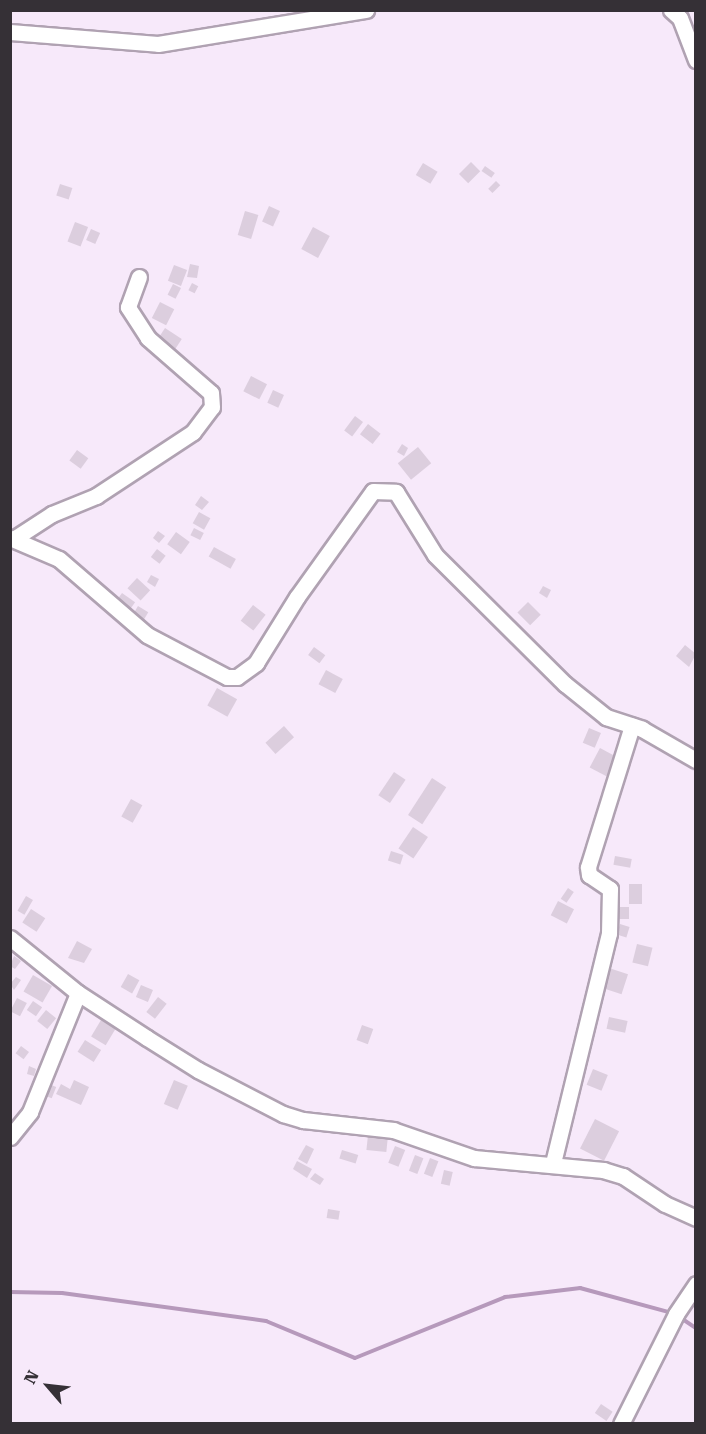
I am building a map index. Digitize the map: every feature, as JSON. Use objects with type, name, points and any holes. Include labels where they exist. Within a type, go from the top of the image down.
[{"type":"street","points":[[10,32],[158,44],[366,10]]},
{"type":"street","points":[[671,10],[680,18],[696,60]]},
{"type":"street","points":[[13,538],[52,514],[96,496],[194,432],[212,407],[211,393],[148,338],[128,307],[139,277]]},
{"type":"street","points":[[13,538],[59,559],[147,635],[227,677],[237,678],[256,663],[297,597],[373,491],[396,492],[435,555],[483,599],[507,628],[588,703],[606,717],[632,726],[696,760]]},
{"type":"street","points":[[553,1163],[609,933],[610,889],[588,875],[588,867],[632,726]]},
{"type":"street","points":[[10,938],[78,993],[198,1070],[283,1114],[303,1120],[393,1130],[474,1158],[553,1163],[623,1176],[665,1204],[696,1218]]},
{"type":"street","points":[[10,1137],[30,1112],[78,993]]},
{"type":"street","points":[[621,1424],[676,1314],[696,1284]]},
{"type":"building","points":[[471,162],[480,171],[468,183],[459,174]]},
{"type":"building","points":[[423,163],[438,172],[430,184],[416,175]]},
{"type":"building","points":[[485,166],[495,173],[491,178],[482,171]]},
{"type":"building","points":[[496,181],[500,185],[492,193],[488,189]]},
{"type":"building","points":[[60,184],[72,188],[69,199],[56,195]]},
{"type":"building","points":[[269,206],[280,211],[273,226],[262,222]]},
{"type":"building","points":[[245,211],[258,215],[251,239],[238,235]]},
{"type":"building","points":[[75,222],[88,227],[81,247],[67,242]]},
{"type":"building","points":[[313,227],[330,236],[318,258],[301,249]]},
{"type":"building","points":[[91,229],[100,233],[95,244],[86,240]]},
{"type":"building","points":[[190,264],[199,266],[197,278],[187,277]]},
{"type":"building","points":[[174,265],[187,270],[181,286],[168,281]]},
{"type":"building","points":[[192,283],[198,286],[195,293],[188,290]]},
{"type":"building","points":[[173,284],[181,288],[176,299],[168,295]]},
{"type":"building","points":[[160,302],[174,309],[166,325],[152,318]]},
{"type":"building","points":[[165,328],[182,339],[174,351],[157,340]]},
{"type":"building","points":[[251,376],[267,384],[259,399],[243,391]]},
{"type":"building","points":[[273,390],[284,395],[278,408],[267,403]]},
{"type":"building","points":[[355,416],[363,422],[352,436],[344,430]]},
{"type":"building","points":[[368,424],[381,434],[373,444],[360,434]]},
{"type":"building","points":[[402,444],[408,448],[404,456],[397,452]]},
{"type":"building","points":[[418,447],[431,463],[411,480],[398,463]]},
{"type":"building","points":[[77,450],[88,458],[81,469],[69,461]]},
{"type":"building","points":[[201,496],[209,502],[202,510],[195,505]]},
{"type":"building","points":[[199,512],[210,518],[204,530],[193,523]]},
{"type":"building","points":[[194,528],[204,533],[200,540],[190,535]]},
{"type":"building","points":[[158,531],[165,536],[159,543],[153,538]]},
{"type":"building","points":[[176,532],[190,542],[181,554],[167,544]]},
{"type":"building","points":[[214,547],[236,559],[231,569],[209,557]]},
{"type":"building","points":[[157,549],[166,556],[160,564],[151,557]]},
{"type":"building","points":[[151,575],[159,579],[155,587],[147,582]]},
{"type":"building","points":[[137,578],[150,590],[141,601],[127,588]]},
{"type":"building","points":[[543,586],[551,590],[547,598],[539,593]]},
{"type":"building","points":[[122,593],[135,602],[130,610],[117,600]]},
{"type":"building","points":[[528,602],[541,615],[530,625],[517,613]]},
{"type":"building","points":[[253,605],[266,615],[253,631],[241,621]]},
{"type":"building","points":[[138,606],[148,612],[144,620],[133,614]]},
{"type":"building","points":[[685,645],[696,654],[689,667],[676,656]]},
{"type":"building","points":[[314,647],[325,655],[319,663],[308,655]]},
{"type":"building","points":[[326,670],[343,679],[335,693],[318,684]]},
{"type":"building","points":[[217,688],[237,699],[227,717],[207,705]]},
{"type":"building","points":[[284,726],[294,737],[275,754],[265,743]]},
{"type":"building","points":[[589,728],[601,733],[595,748],[583,743]]},
{"type":"building","points":[[600,748],[617,757],[606,776],[590,767]]},
{"type":"building","points":[[394,772],[406,780],[390,803],[378,795]]},
{"type":"building","points":[[432,778],[446,787],[422,824],[408,815]]},
{"type":"building","points":[[131,799],[142,805],[133,823],[121,816]]},
{"type":"building","points":[[413,827],[428,837],[413,859],[398,849]]},
{"type":"building","points":[[391,851],[403,855],[400,865],[388,861]]},
{"type":"building","points":[[615,856],[632,859],[630,868],[613,865]]},
{"type":"building","points":[[629,884],[642,884],[642,904],[629,904]]},
{"type":"building","points":[[568,888],[574,892],[567,903],[561,899]]},
{"type":"building","points":[[26,896],[33,900],[24,915],[18,911]]},
{"type":"building","points":[[558,901],[574,909],[567,923],[551,915]]},
{"type":"building","points":[[617,907],[629,907],[629,919],[617,919]]},
{"type":"building","points":[[31,909],[45,918],[37,932],[22,922]]},
{"type":"building","points":[[620,924],[630,927],[626,937],[617,935]]},
{"type":"building","points":[[77,941],[92,949],[84,963],[68,958]]},
{"type":"building","points":[[637,944],[653,948],[648,966],[632,962]]},
{"type":"building","points":[[14,956],[21,961],[15,969],[10,966]]},
{"type":"building","points":[[609,968],[628,974],[622,994],[603,988]]},
{"type":"building","points":[[128,974],[139,980],[132,993],[121,987]]},
{"type":"building","points":[[33,975],[52,986],[43,1002],[24,991]]},
{"type":"building","points":[[16,977],[21,980],[14,990],[10,984]]},
{"type":"building","points":[[141,985],[153,990],[148,1002],[136,997]]},
{"type":"building","points":[[158,997],[167,1004],[155,1019],[146,1012]]},
{"type":"building","points":[[17,998],[27,1003],[20,1016],[10,1011]]},
{"type":"building","points":[[33,1001],[42,1007],[36,1016],[27,1010]]},
{"type":"building","points":[[46,1010],[56,1018],[47,1029],[37,1021]]},
{"type":"building","points":[[104,1015],[119,1024],[106,1045],[91,1036]]},
{"type":"building","points":[[609,1017],[628,1021],[625,1033],[607,1029]]},
{"type":"building","points":[[362,1025],[373,1029],[368,1044],[357,1040]]},
{"type":"building","points":[[85,1040],[101,1050],[94,1062],[78,1052]]},
{"type":"building","points":[[21,1046],[29,1052],[24,1059],[16,1053]]},
{"type":"building","points":[[29,1066],[36,1069],[34,1076],[27,1074]]},
{"type":"building","points":[[593,1069],[608,1075],[601,1091],[587,1085]]},
{"type":"building","points":[[74,1080],[89,1087],[81,1105],[56,1094],[61,1084],[70,1089]]},
{"type":"building","points":[[174,1080],[188,1086],[178,1110],[164,1104]]},
{"type":"building","points":[[46,1083],[56,1087],[52,1098],[42,1094]]},
{"type":"building","points":[[595,1119],[619,1131],[604,1161],[580,1148]]},
{"type":"building","points":[[368,1135],[388,1137],[386,1152],[366,1150]]},
{"type":"building","points":[[306,1145],[314,1149],[307,1164],[298,1159]]},
{"type":"building","points":[[395,1146],[405,1150],[398,1167],[388,1163]]},
{"type":"building","points":[[342,1150],[358,1155],[356,1164],[339,1159]]},
{"type":"building","points":[[415,1155],[423,1158],[417,1174],[409,1171]]},
{"type":"building","points":[[430,1158],[438,1161],[432,1177],[424,1174]]},
{"type":"building","points":[[297,1161],[312,1169],[307,1178],[293,1169]]},
{"type":"building","points":[[444,1170],[453,1172],[450,1186],[441,1184]]},
{"type":"building","points":[[315,1173],[324,1179],[320,1185],[310,1179]]},
{"type":"building","points":[[328,1209],[340,1211],[338,1220],[327,1218]]},
{"type":"building","points":[[601,1404],[613,1412],[606,1421],[595,1413]]},
{"type":"waterway","points":[[10,1292],[62,1293],[266,1321],[355,1358],[505,1297],[580,1288],[672,1313]]},
{"type":"waterway","points":[[678,1316],[696,1328]]}]
